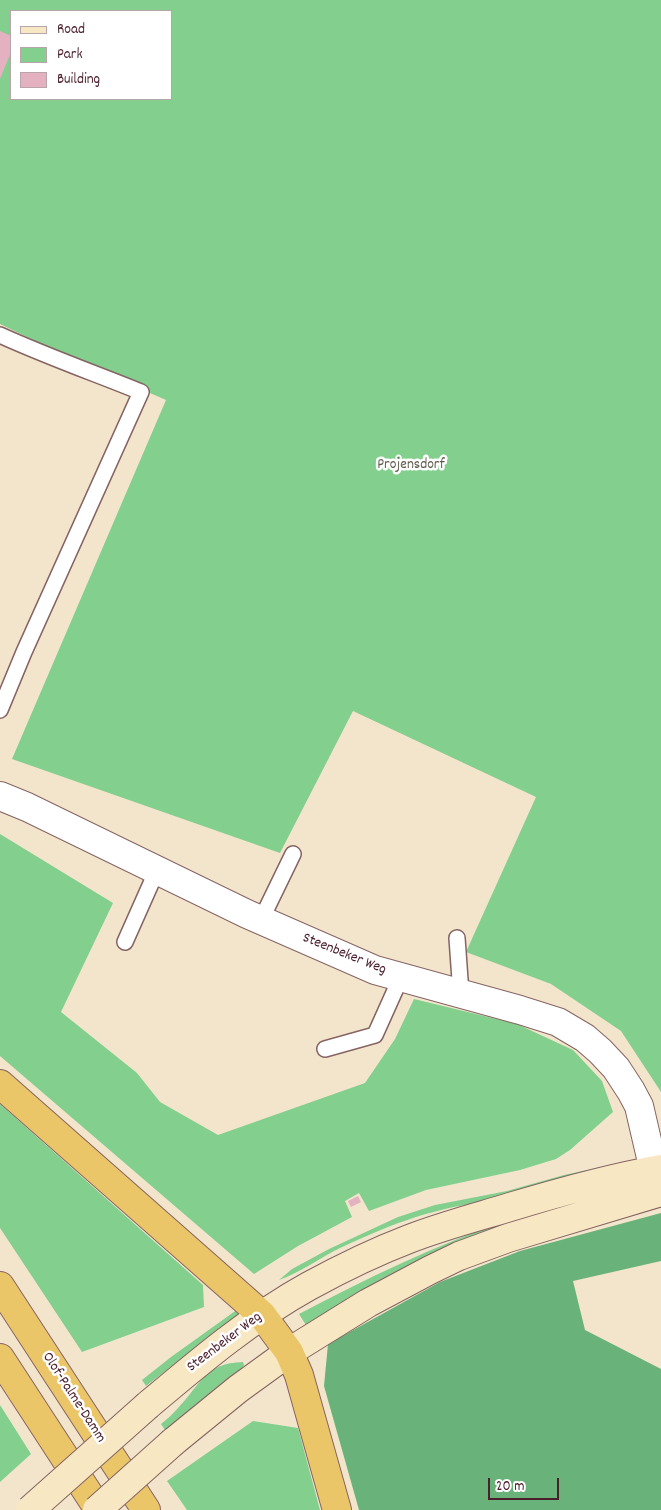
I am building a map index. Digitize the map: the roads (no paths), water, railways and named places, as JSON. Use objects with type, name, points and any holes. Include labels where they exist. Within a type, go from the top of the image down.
[{"type":"highway","points":[[0,1084],[262,1315],[288,1352],[299,1375],[337,1510]]},
{"type":"highway","name":"Olof-Palme-Damm","points":[[0,1286],[146,1510]]},
{"type":"highway","points":[[0,1358],[98,1510]]},
{"type":"main road","name":"Steenbeker Weg","points":[[30,1510],[148,1405],[205,1358],[262,1315],[309,1286],[354,1263],[410,1239],[572,1188],[615,1177],[659,1181]]},
{"type":"main road","points":[[98,1510],[173,1442],[238,1390],[288,1352],[368,1303],[459,1256],[659,1181]]},
{"type":"street","name":"Steenbeker Weg","points":[[0,796],[27,807],[261,920],[375,970],[558,1022],[585,1038],[600,1050],[616,1068],[631,1091],[639,1106],[659,1181]]},
{"type":"lane","points":[[0,335],[141,392],[24,652],[0,710]]},
{"type":"lane","points":[[261,920],[293,854]]},
{"type":"lane","points":[[125,942],[157,870]]},
{"type":"lane","points":[[457,938],[461,994]]},
{"type":"lane","points":[[325,1049],[375,1036],[401,977]]},
{"type":"park label","name":"Projensdorf","points":[[411,466]]}]
